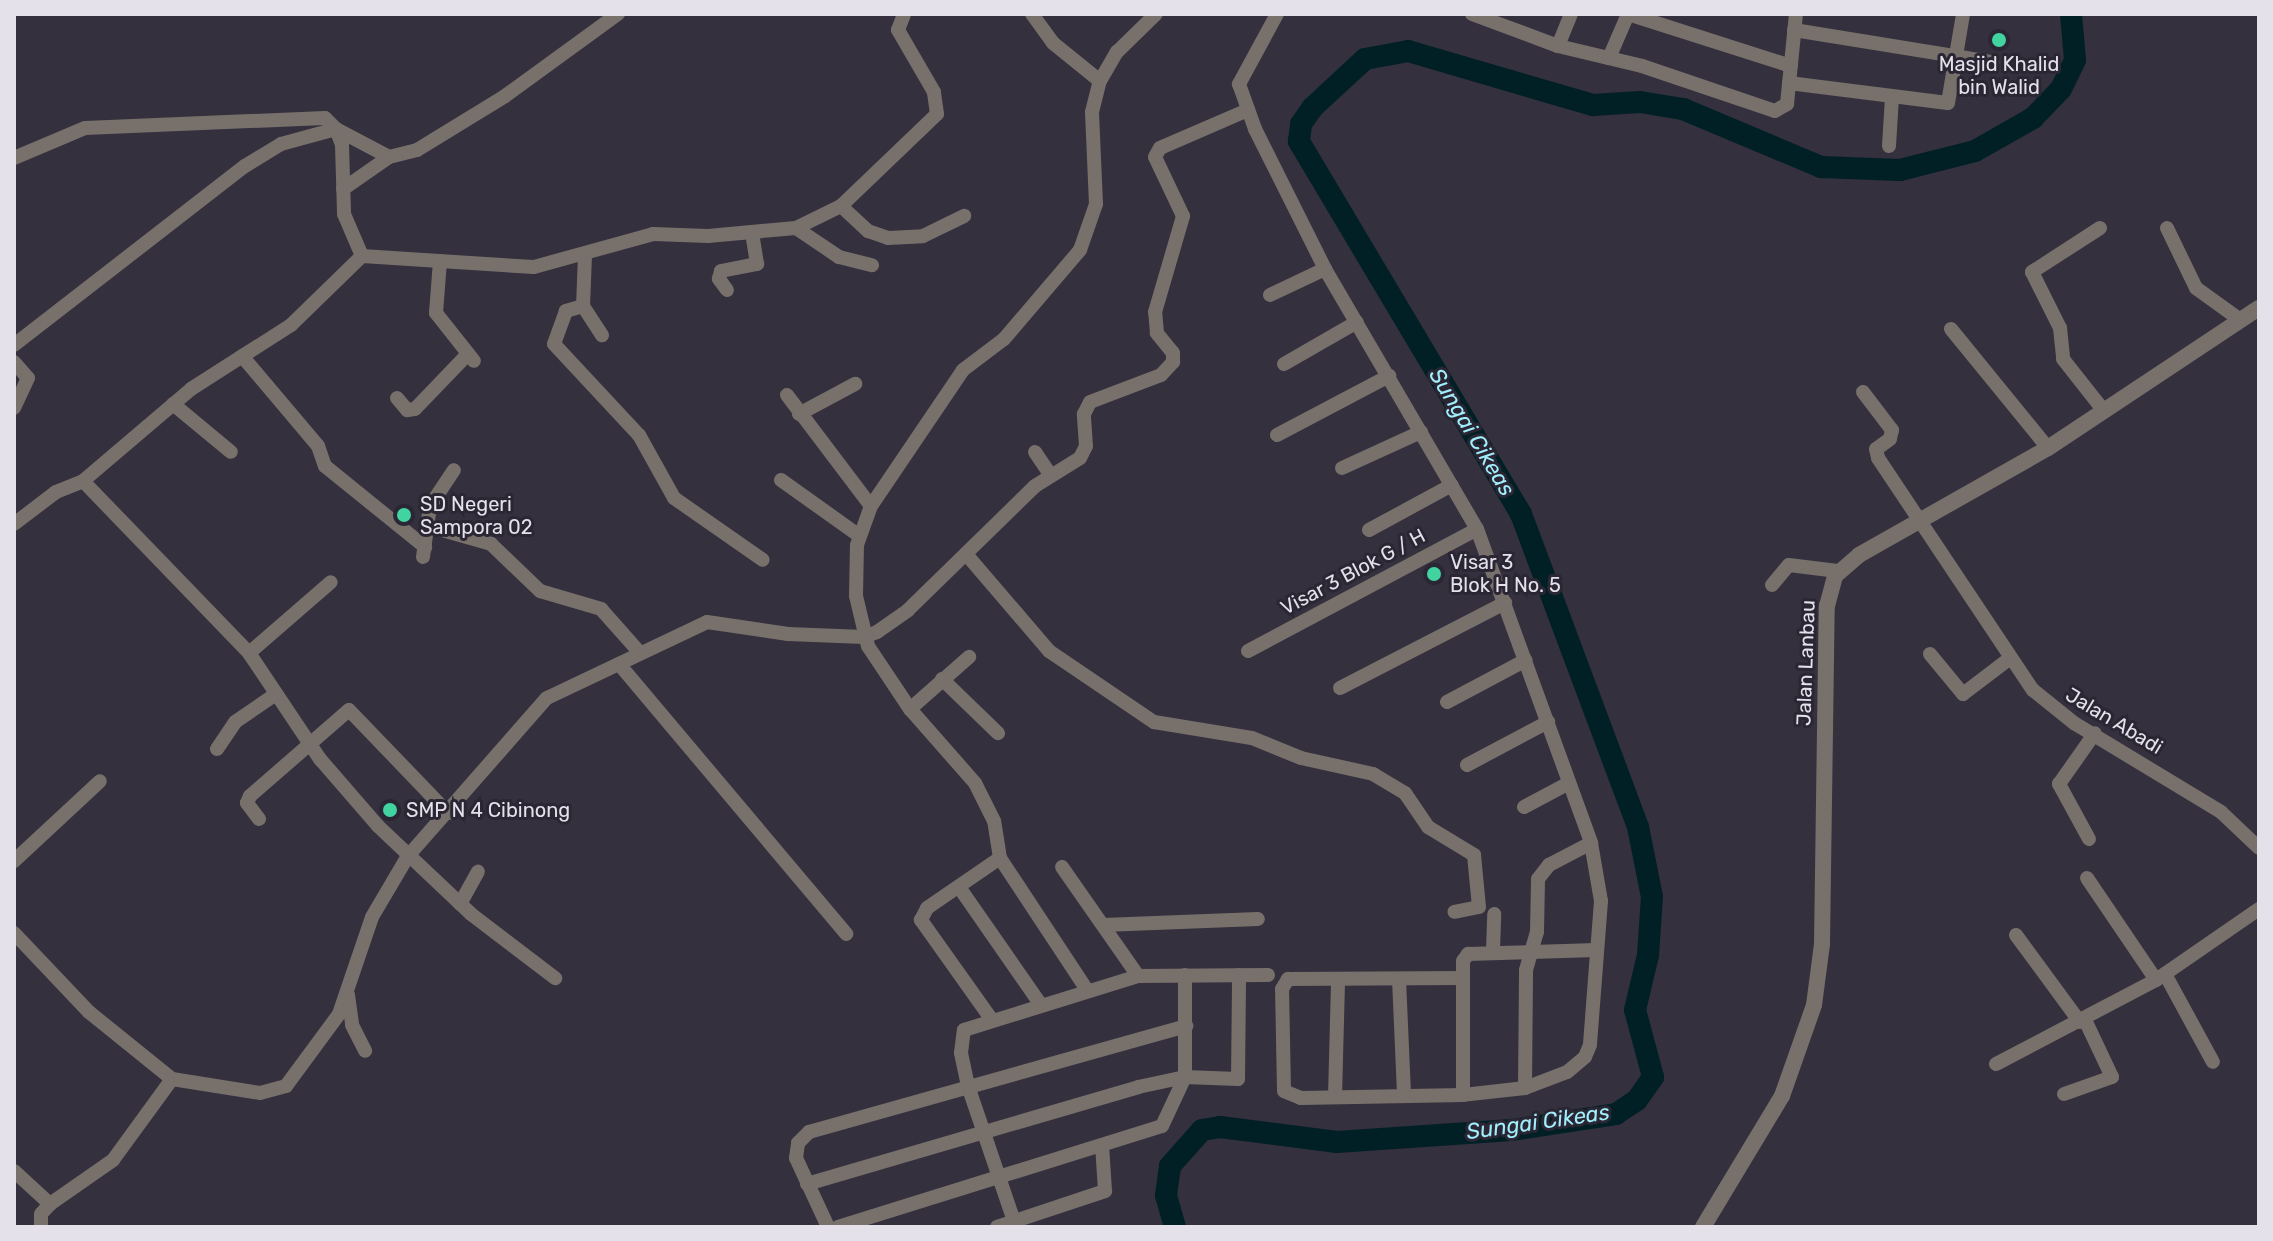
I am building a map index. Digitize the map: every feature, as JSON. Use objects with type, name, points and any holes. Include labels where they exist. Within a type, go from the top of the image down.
[{"type":"street","points":[[343,189],[389,157],[438,141],[618,14]]},
{"type":"street","points":[[14,524],[56,492],[83,481],[173,404],[291,325],[362,256],[516,268],[585,255],[653,234],[752,234],[796,228],[841,206],[937,114],[934,92],[898,30],[904,14]]},
{"type":"street","points":[[1032,14],[1053,43],[1100,81]]},
{"type":"street","points":[[1087,990],[1000,858],[994,821],[975,783],[910,709],[864,637],[856,596],[858,535],[871,506],[963,370],[1004,339],[1080,250],[1096,204],[1092,112],[1100,81],[1117,52],[1156,14]]},
{"type":"street","points":[[1277,14],[1242,72],[1239,84],[1248,110],[1325,269],[1477,529],[1591,843],[1601,901],[1585,1057],[1567,1072],[1525,1088],[1463,1095],[1301,1098],[1284,1091],[1282,989],[1295,977],[1463,978]]},
{"type":"street","points":[[1472,14],[1507,21],[1558,46],[1609,58],[1775,111],[1787,104],[1796,14]]},
{"type":"street","points":[[1558,46],[1571,14]]},
{"type":"street","points":[[1609,58],[1628,14],[1791,66]]},
{"type":"street","points":[[1789,83],[1948,103],[1963,14]]},
{"type":"street","points":[[1794,30],[1958,54],[1992,62]]},
{"type":"street","points":[[1889,146],[1892,97]]},
{"type":"street","points":[[14,933],[89,1012],[172,1079],[260,1093],[286,1086],[324,1038],[348,992],[372,917],[408,856],[547,698],[707,622],[788,634],[864,637],[893,622],[1050,474],[1085,453],[1084,414],[1090,402],[1161,375],[1173,362],[1173,353],[1157,333],[1155,312],[1183,216],[1157,165],[1160,148],[1248,110]]},
{"type":"street","points":[[14,158],[85,128],[325,118],[336,129],[389,157]]},
{"type":"street","points":[[336,129],[344,214],[362,256]]},
{"type":"street","points":[[14,345],[245,166],[281,144],[336,129]]},
{"type":"street","points":[[841,206],[868,231],[888,238],[923,236],[964,216]]},
{"type":"street","points":[[796,228],[839,257],[872,265]]},
{"type":"street","points":[[2100,228],[2032,272],[2060,328],[2063,359],[2104,411]]},
{"type":"street","points":[[2167,228],[2196,288],[2239,319]]},
{"type":"street","points":[[727,290],[719,279],[721,271],[757,264],[752,234]]},
{"type":"street","points":[[585,255],[583,306],[602,335]]},
{"type":"street","points":[[397,398],[407,410],[415,409],[471,358],[436,313],[440,261]]},
{"type":"street","points":[[1270,295],[1325,269]]},
{"type":"street","points":[[583,306],[566,311],[552,337],[554,344],[639,435],[674,498],[763,560]]},
{"type":"street","points":[[1772,585],[1789,565],[1838,571],[1922,524],[2048,448],[2259,308]]},
{"type":"street","points":[[1284,364],[1357,322]]},
{"type":"street","points":[[1951,329],[2048,448]]},
{"type":"street","points":[[242,356],[318,446],[325,466],[424,552],[433,499],[454,470]]},
{"type":"street","points":[[14,362],[28,378],[14,408]]},
{"type":"street","points":[[1277,435],[1389,376]]},
{"type":"street","points":[[799,414],[855,384]]},
{"type":"street","name":"Jalan Abadi","points":[[1863,392],[1892,430],[1890,439],[1876,449],[1878,458],[2009,659],[2040,698],[2221,812],[2259,848]]},
{"type":"street","points":[[787,395],[871,506]]},
{"type":"street","points":[[173,404],[231,452]]},
{"type":"street","points":[[1342,468],[1421,432]]},
{"type":"street","points":[[1035,452],[1050,474]]},
{"type":"street","points":[[781,480],[858,535]]},
{"type":"street","points":[[83,481],[249,653],[307,741],[408,856],[460,904],[555,978]]},
{"type":"street","points":[[1369,530],[1452,485]]},
{"type":"street","points":[[428,526],[491,544],[540,591],[601,609],[640,653]]},
{"type":"street","name":"Visar 3 Blok G / H","points":[[1248,651],[1477,529]]},
{"type":"street","points":[[966,554],[1049,651],[1154,722],[1252,738],[1301,758],[1373,774],[1405,793],[1428,827],[1474,855],[1479,906],[1454,912]]},
{"type":"street","name":"Jalan Lanbau","points":[[1703,1227],[1782,1096],[1814,1005],[1822,944],[1827,606],[1838,571]]},
{"type":"street","points":[[249,653],[331,582]]},
{"type":"street","points":[[1340,688],[1505,603]]},
{"type":"street","points":[[1930,654],[1963,694],[2009,659]]},
{"type":"street","points":[[910,709],[969,657]]},
{"type":"street","points":[[1447,702],[1526,660]]},
{"type":"street","points":[[619,664],[846,934]]},
{"type":"street","points":[[942,679],[998,733]]},
{"type":"street","points":[[217,749],[235,722],[276,694]]},
{"type":"street","points":[[259,819],[248,800],[307,741],[345,710],[352,711],[448,813]]},
{"type":"street","points":[[1467,765],[1548,722]]},
{"type":"street","points":[[2089,839],[2059,784],[2095,733]]},
{"type":"street","points":[[14,861],[100,781]]},
{"type":"street","points":[[1524,807],[1569,783]]},
{"type":"street","points":[[1525,1088],[1526,970],[1531,951],[1538,879],[1549,865],[1591,843]]},
{"type":"street","points":[[992,1020],[921,920],[927,908],[1000,858]]},
{"type":"street","points":[[1062,867],[1138,976]]},
{"type":"street","points":[[460,904],[478,872]]},
{"type":"street","points":[[2087,878],[2160,977],[2213,1062]]},
{"type":"street","points":[[959,887],[1041,1005]]},
{"type":"street","points":[[1996,1064],[2160,977],[2259,909]]},
{"type":"street","points":[[1493,950],[1494,914]]},
{"type":"street","points":[[1103,925],[1258,919]]},
{"type":"street","points":[[2016,935],[2082,1021],[2112,1077],[2064,1094]]},
{"type":"street","points":[[1463,1095],[1463,978],[1468,954],[1493,950],[1596,950]]},
{"type":"street","points":[[838,1227],[1162,1126],[1185,1077],[1185,975]]},
{"type":"street","points":[[807,1184],[984,1131],[1185,1077],[1240,1077],[1239,975]]},
{"type":"street","points":[[1015,1224],[968,1086],[961,1053],[964,1030],[1138,976],[1268,975]]},
{"type":"street","points":[[1335,1097],[1338,979]]},
{"type":"street","points":[[1399,979],[1404,1094]]},
{"type":"street","points":[[348,992],[352,1025],[365,1051]]},
{"type":"street","points":[[828,1227],[807,1184],[796,1150],[809,1132],[1186,1026]]},
{"type":"street","points":[[41,1227],[41,1214],[50,1204],[113,1160],[172,1079]]},
{"type":"street","points":[[997,1227],[1015,1224],[1105,1191],[1102,1145]]},
{"type":"street","points":[[14,1171],[50,1204]]},
{"type":"waterway","name":"Sungai Cikeas","points":[[1175,1227],[1166,1195],[1170,1166],[1202,1130],[1220,1127],[1337,1142],[1512,1130],[1616,1114],[1637,1100],[1653,1077],[1635,1010],[1648,955],[1652,897],[1638,827],[1521,514],[1299,141],[1301,124],[1312,108],[1365,59],[1408,51],[1593,105],[1640,102],[1683,109],[1821,167],[1900,170],[1975,151],[2033,118],[2061,89],[2075,60],[2071,14]]},
{"type":"place","name":"Masjid Khalid bin Walid","points":[[1999,40]]},
{"type":"place","name":"SD Negeri Sampora 02","points":[[404,515]]},
{"type":"place","name":"Visar 3 Blok H No. 5","points":[[1434,574]]},
{"type":"place","name":"SMP N 4 Cibinong","points":[[390,810]]}]
